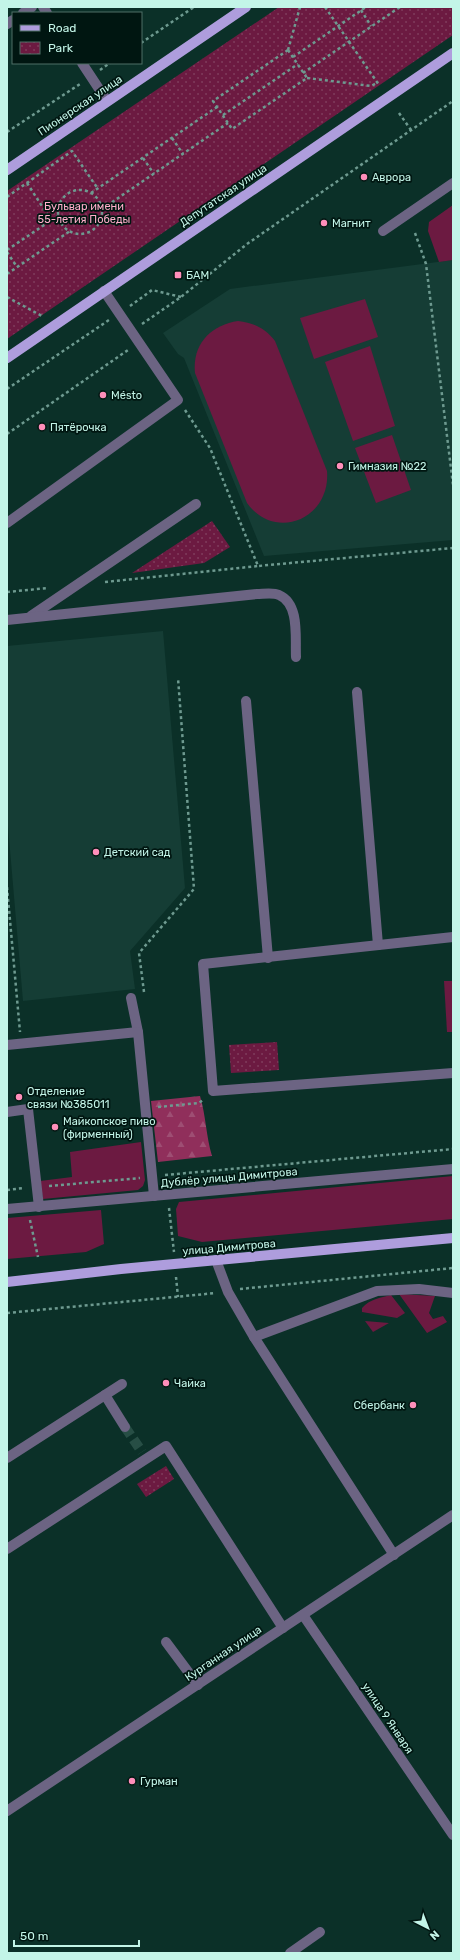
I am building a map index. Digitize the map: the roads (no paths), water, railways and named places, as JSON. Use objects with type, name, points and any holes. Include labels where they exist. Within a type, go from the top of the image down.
[{"type":"main road","name":"Пионерская улица","points":[[7,170],[246,7]]},
{"type":"main road","name":"Депутатская улица","points":[[7,358],[453,52]]},
{"type":"main road","name":"улица Димитрова","points":[[7,1282],[175,1264],[453,1238]]},
{"type":"street","points":[[83,64],[107,101]]},
{"type":"street","points":[[383,231],[453,183]]},
{"type":"street","points":[[7,523],[178,400],[104,291]]},
{"type":"street","points":[[29,617],[196,504]]},
{"type":"street","points":[[7,620],[257,594],[278,594],[289,602],[294,617],[296,657]]},
{"type":"street","points":[[357,692],[378,945]]},
{"type":"street","points":[[246,701],[268,958]]},
{"type":"street","points":[[453,937],[203,964],[214,1091],[453,1073]]},
{"type":"street","points":[[132,1002],[138,1032],[154,1196]]},
{"type":"street","points":[[7,1045],[138,1032]]},
{"type":"street","points":[[7,1112],[28,1109],[39,1206]]},
{"type":"street","name":"Дублёр улицы Димитрова","points":[[7,1209],[453,1169]]},
{"type":"street","points":[[216,1260],[228,1292],[254,1337],[394,1555]]},
{"type":"street","points":[[254,1337],[377,1292],[419,1289],[453,1293]]},
{"type":"street","points":[[7,1458],[122,1384]]},
{"type":"street","points":[[105,1395],[125,1427]]},
{"type":"street","points":[[7,1549],[145,1455],[166,1446],[283,1628]]},
{"type":"street","name":"Курганная улица","points":[[7,1811],[453,1515]]},
{"type":"street","name":"улица 9 Января","points":[[303,1615],[453,1834]]},
{"type":"street","points":[[166,1642],[198,1685]]},
{"type":"street","points":[[290,1953],[320,1932]]},
{"type":"tunnel","points":[[125,1427],[142,1452]]},
{"type":"place","name":"Аврора","points":[[364,177]]},
{"type":"place","name":"Магнит","points":[[324,223]]},
{"type":"place","name":"БАМ","points":[[178,275]]},
{"type":"place","name":"Mésto","points":[[103,395]]},
{"type":"place","name":"Пятёрочка","points":[[42,427]]},
{"type":"place","name":"Гимназия №22","points":[[340,466]]},
{"type":"place","name":"Детский сад","points":[[96,852]]},
{"type":"place","name":"Отделение связи №385011","points":[[19,1097]]},
{"type":"place","name":"Майкопское пиво (фирменный)","points":[[55,1127]]},
{"type":"place","name":"Чайка","points":[[166,1383]]},
{"type":"place","name":"Сбербанк","points":[[413,1405]]},
{"type":"place","name":"Гурман","points":[[132,1781]]},
{"type":"park label","name":"Бульвар имени 55-летия Победы","points":[[84,212]]}]
